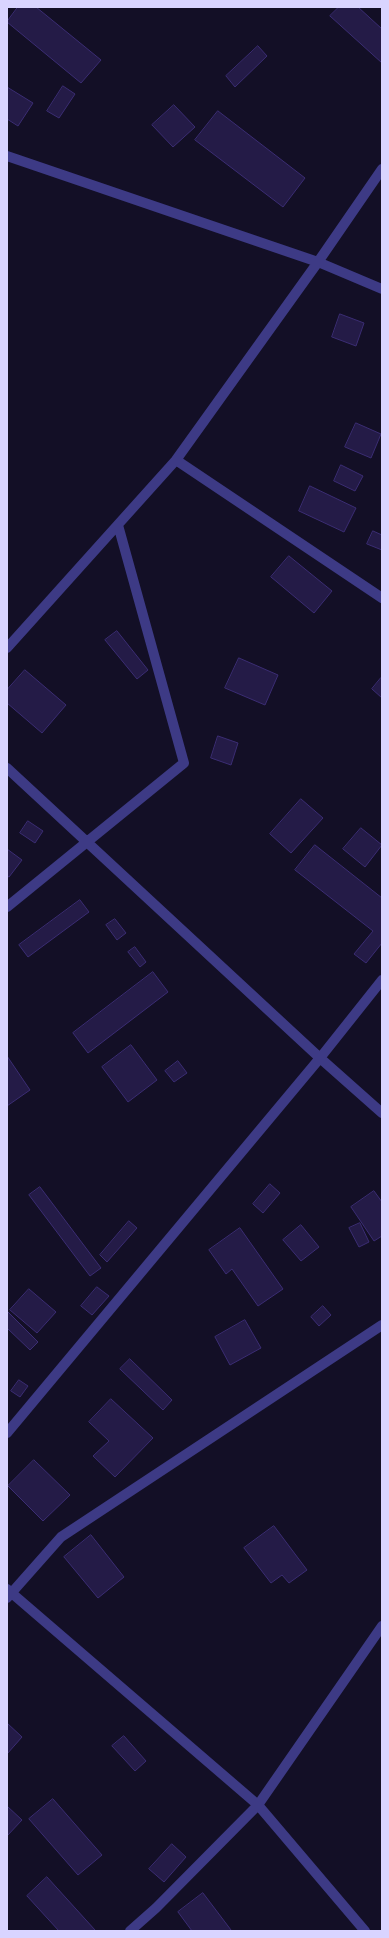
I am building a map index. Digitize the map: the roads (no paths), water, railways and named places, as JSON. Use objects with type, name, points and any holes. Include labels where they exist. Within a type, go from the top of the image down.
[{"type":"street","points":[[7,156],[318,262],[382,289]]},
{"type":"street","points":[[7,648],[176,460],[318,262],[382,169]]},
{"type":"street","points":[[176,460],[382,598]]},
{"type":"street","points":[[7,907],[184,763],[118,525]]},
{"type":"street","points":[[7,768],[320,1058],[382,1113]]},
{"type":"street","points":[[7,1433],[320,1058],[382,980]]},
{"type":"street","points":[[365,1931],[258,1805],[8,1593],[61,1537],[382,1325]]},
{"type":"street","points":[[130,1931],[156,1908],[258,1805],[382,1626]]}]
